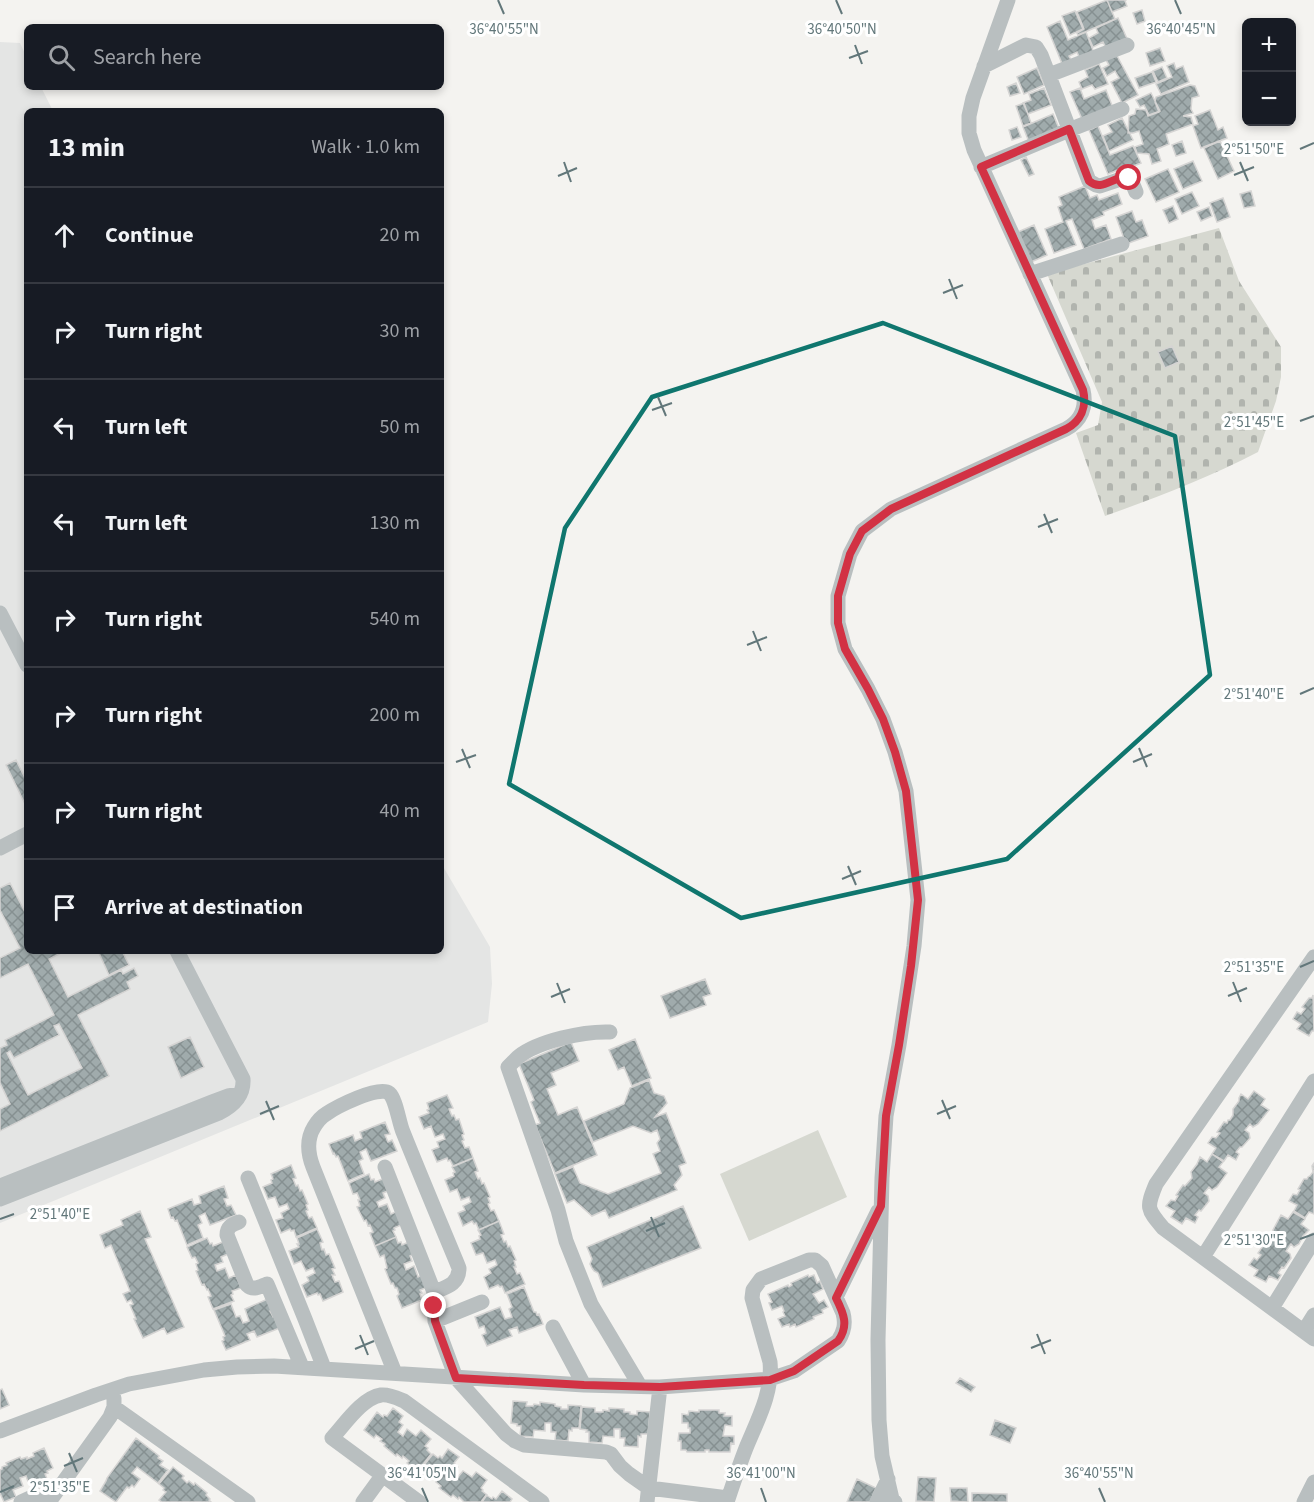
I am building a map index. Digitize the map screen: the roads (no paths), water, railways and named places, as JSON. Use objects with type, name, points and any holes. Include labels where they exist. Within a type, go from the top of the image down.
[{"type":"street","points":[[895,1502],[892,1499],[882,1456],[879,1420],[881,1206],[886,1116],[911,968],[918,900],[906,791],[883,719],[845,649],[838,623],[838,596],[850,554],[862,531],[891,509],[1066,429],[1081,416],[1085,403],[1083,390],[981,167],[969,133],[969,116],[973,98],[1008,0]]},
{"type":"street","points":[[984,66],[1022,47],[1031,45],[1039,50],[1089,181],[1100,186],[1121,177],[1127,177],[1131,180],[1136,192]]},
{"type":"street","points":[[1049,75],[1127,45]]},
{"type":"street","points":[[981,167],[1122,109]]},
{"type":"street","points":[[1030,274],[1122,244]]},
{"type":"street","points":[[0,613],[24,659]]},
{"type":"street","points":[[0,848],[24,836]]},
{"type":"street","points":[[0,1186],[219,1113],[231,1106],[243,1090],[241,1074],[179,954]]},
{"type":"street","points":[[1314,957],[1156,1184],[1149,1200],[1150,1212],[1163,1228],[1309,1335],[1314,1315]]},
{"type":"street","points":[[610,1032],[575,1034],[536,1047],[518,1057],[508,1067],[558,1210],[566,1241],[591,1304],[640,1386]]},
{"type":"street","points":[[1203,1257],[1308,1103],[1314,1081]]},
{"type":"street","points":[[395,1373],[310,1157],[309,1146],[312,1130],[321,1118],[333,1109],[378,1091],[387,1092],[393,1098],[402,1131],[459,1268],[456,1281],[434,1292]]},
{"type":"street","points":[[0,1199],[91,1157]]},
{"type":"street","points":[[0,1431],[129,1384],[204,1370],[237,1367],[324,1368],[456,1378],[660,1387],[770,1380],[794,1371],[838,1341],[844,1329],[843,1313],[822,1266],[814,1260],[761,1279],[753,1290],[752,1298],[770,1362],[770,1380],[727,1500],[648,1495],[611,1454],[524,1445],[515,1441],[456,1378],[435,1321],[434,1292],[385,1167]]},
{"type":"street","points":[[248,1178],[324,1368]]},
{"type":"street","points":[[836,1298],[881,1206]]},
{"type":"street","points":[[239,1222],[230,1226],[227,1236],[247,1284],[254,1289],[267,1284],[302,1367]]},
{"type":"street","points":[[1272,1308],[1314,1240]]},
{"type":"street","points":[[435,1321],[482,1302]]},
{"type":"street","points":[[553,1328],[584,1385]]},
{"type":"street","points":[[648,1495],[660,1387]]},
{"type":"street","points":[[49,1502],[110,1418],[114,1407],[115,1389]]},
{"type":"street","points":[[419,1502],[332,1438],[370,1398],[383,1395],[404,1401],[542,1502]]},
{"type":"street","points":[[114,1407],[248,1502]]},
{"type":"street","points":[[363,1502],[382,1476]]},
{"type":"street","points":[[877,1502],[888,1479]]},
{"type":"street","points":[[1304,1502],[1314,1482]]},
{"type":"street","points":[[21,1502],[32,1497],[44,1502]]}]
